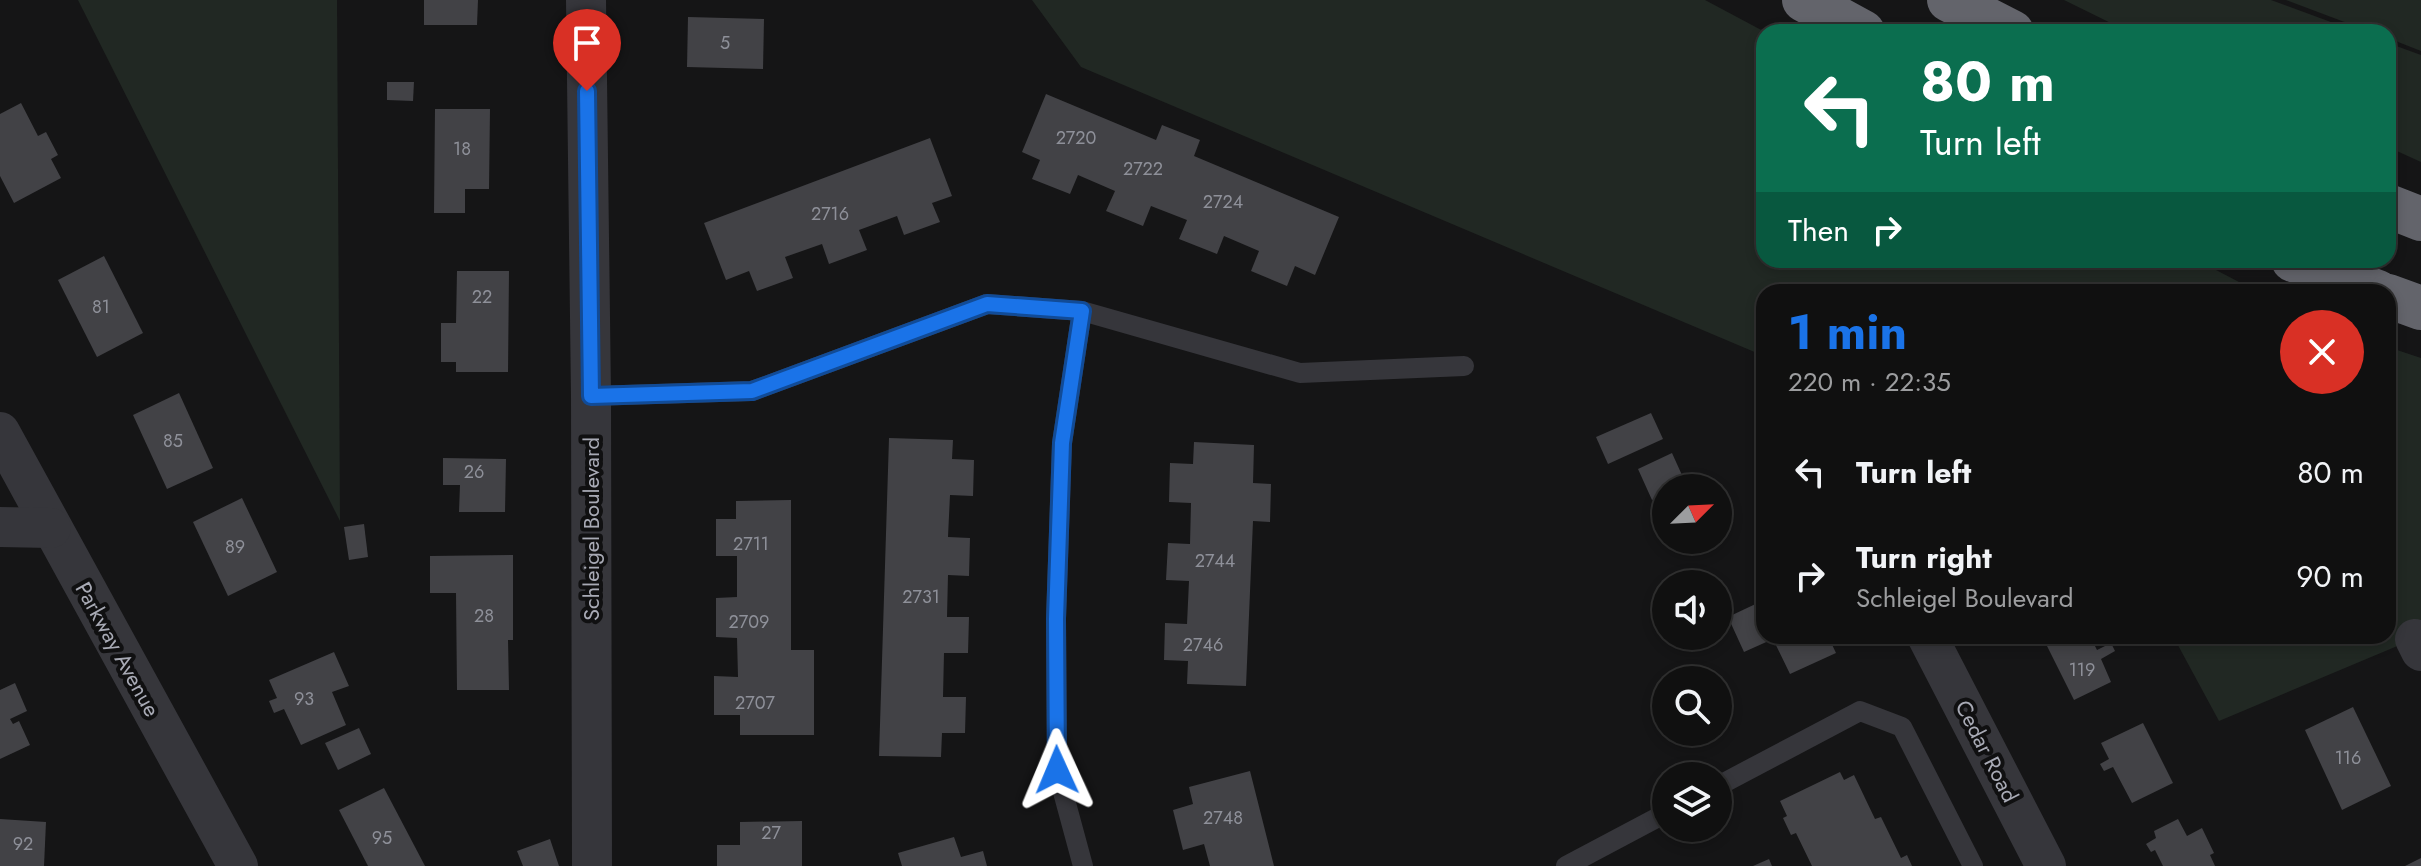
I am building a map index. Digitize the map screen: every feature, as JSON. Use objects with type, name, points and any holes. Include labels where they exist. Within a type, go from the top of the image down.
[{"type":"highway","points":[[1804,0],[1848,24]]},
{"type":"highway","points":[[1949,0],[1996,24]]},
{"type":"highway","points":[[2396,209],[2421,219]]},
{"type":"highway","points":[[2314,268],[2357,284]]},
{"type":"highway","points":[[2396,299],[2421,308]]},
{"type":"street","name":"Schleigel Boulevard","points":[[586,0],[592,866]]},
{"type":"street","name":"Parkway Avenue","points":[[0,432],[238,866]]},
{"type":"street","points":[[0,527],[51,528]]},
{"type":"street","name":"Cedar Road","points":[[1931,644],[2046,866]]},
{"type":"lane","points":[[591,396],[752,391],[987,304],[1082,311],[1300,373],[1464,366]]},
{"type":"lane","points":[[1082,311],[1062,443],[1056,619],[1057,770],[1083,866]]},
{"type":"lane","points":[[1732,779],[1860,711],[1902,727],[1973,866]]},
{"type":"lane","points":[[1566,866],[1652,820]]},
{"type":"shaded area","points":[[78,0],[337,0],[340,521]]},
{"type":"shaded area","points":[[1032,0],[1705,0],[1756,27],[1756,268],[2212,268],[2243,284],[1756,284],[1756,353],[1081,67]]},
{"type":"shaded area","points":[[2064,0],[2271,0],[2336,24],[2113,24]]},
{"type":"shaded area","points":[[2286,0],[2421,0],[2421,51],[2396,41],[2396,24],[2350,24]]},
{"type":"shaded area","points":[[2396,46],[2421,55],[2421,162],[2396,151]]},
{"type":"shaded area","points":[[2396,350],[2421,358],[2421,651],[2414,639],[2219,721],[2177,644],[2396,644]]},
{"type":"building","points":[[424,0],[478,0],[477,25],[424,25]]},
{"type":"building","points":[[688,17],[764,19],[763,69],[687,67]]},
{"type":"building","points":[[387,82],[414,82],[413,101],[387,100]]},
{"type":"building","points":[[1046,94],[1156,140],[1162,125],[1200,140],[1194,156],[1339,217],[1315,275],[1295,266],[1287,286],[1251,271],[1259,251],[1224,236],[1217,254],[1179,239],[1187,220],[1151,206],[1143,226],[1106,211],[1115,191],[1078,175],[1070,194],[1032,179],[1040,160],[1022,152]]},
{"type":"building","points":[[21,103],[38,136],[46,132],[58,155],[51,159],[61,178],[14,203],[0,176],[0,114]]},
{"type":"building","points":[[435,109],[490,109],[489,189],[465,189],[465,213],[434,213]]},
{"type":"building","points":[[930,138],[952,196],[932,203],[940,222],[904,235],[897,216],[859,230],[867,250],[829,264],[822,244],[785,257],[793,278],[757,291],[749,271],[726,280],[704,223]]},
{"type":"building","points":[[104,256],[143,333],[97,357],[58,280]]},
{"type":"building","points":[[457,271],[509,271],[508,372],[456,372],[456,362],[441,362],[441,323],[456,323]]},
{"type":"building","points":[[179,393],[213,468],[167,489],[133,415]]},
{"type":"building","points":[[1651,413],[1663,439],[1608,464],[1596,437]]},
{"type":"building","points":[[889,438],[953,440],[952,459],[974,460],[973,496],[950,495],[948,537],[970,538],[969,576],[948,575],[947,617],[969,617],[968,653],[944,653],[943,697],[966,697],[965,733],[942,733],[941,757],[879,756]]},
{"type":"building","points":[[1194,442],[1254,445],[1253,483],[1271,484],[1270,522],[1253,521],[1246,686],[1187,684],[1188,661],[1164,660],[1165,623],[1187,624],[1189,581],[1166,580],[1168,543],[1190,544],[1191,503],[1169,502],[1170,463],[1193,464]]},
{"type":"building","points":[[1672,453],[1681,474],[1652,474],[1652,500],[1638,469]]},
{"type":"building","points":[[443,458],[506,459],[505,512],[459,512],[460,485],[443,485]]},
{"type":"building","points":[[242,498],[277,572],[228,596],[193,522]]},
{"type":"building","points":[[791,500],[791,650],[814,650],[814,735],[740,735],[740,715],[714,715],[714,676],[738,677],[737,638],[716,637],[716,598],[737,597],[737,556],[716,556],[716,519],[736,519],[736,501]]},
{"type":"building","points":[[364,524],[368,557],[349,560],[344,527]]},
{"type":"building","points":[[513,555],[513,640],[508,640],[509,690],[457,690],[456,593],[430,593],[430,556]]},
{"type":"building","points":[[1756,604],[1756,644],[1762,644],[1744,652],[1732,626],[1732,615]]},
{"type":"building","points":[[1775,644],[1832,644],[1836,653],[1790,674]]},
{"type":"building","points":[[2046,644],[2094,644],[2097,650],[2112,644],[2115,651],[2101,659],[2111,682],[2074,700]]},
{"type":"building","points":[[334,652],[349,686],[332,692],[346,725],[301,745],[284,709],[274,713],[269,701],[277,698],[269,680]]},
{"type":"building","points":[[15,683],[27,711],[10,719],[13,724],[19,721],[30,745],[0,759],[0,690]]},
{"type":"building","points":[[2353,707],[2391,786],[2342,810],[2305,730]]},
{"type":"building","points":[[2143,723],[2173,783],[2132,803],[2113,767],[2104,771],[2100,764],[2109,759],[2101,743]]},
{"type":"building","points":[[359,728],[371,754],[338,770],[325,743]]},
{"type":"building","points":[[1250,771],[1274,866],[1210,866],[1204,844],[1183,850],[1173,810],[1193,804],[1189,787]]},
{"type":"building","points":[[1840,772],[1844,780],[1854,775],[1875,819],[1881,817],[1901,858],[1907,855],[1912,866],[1812,866],[1796,833],[1791,835],[1780,801]]},
{"type":"building","points":[[384,788],[425,866],[368,866],[339,810]]},
{"type":"building","points":[[0,819],[46,822],[44,866],[0,866]]},
{"type":"building","points":[[2178,819],[2187,836],[2202,828],[2214,853],[2210,855],[2215,866],[2163,866],[2155,850],[2151,852],[2146,844],[2156,838],[2154,831]]},
{"type":"building","points":[[802,821],[802,866],[717,866],[717,845],[740,845],[740,822]]},
{"type":"building","points":[[954,837],[961,857],[983,851],[987,866],[902,866],[898,853]]},
{"type":"building","points":[[550,839],[559,866],[523,866],[517,851]]},
{"type":"building","points":[[2421,858],[2421,866],[2405,866]]},
{"type":"building","points":[[1769,859],[1772,866],[1753,866]]},
{"type":"route","points":[[587,91],[591,396],[752,391],[987,304],[1082,311],[1062,443],[1056,619],[1057,770]]}]
